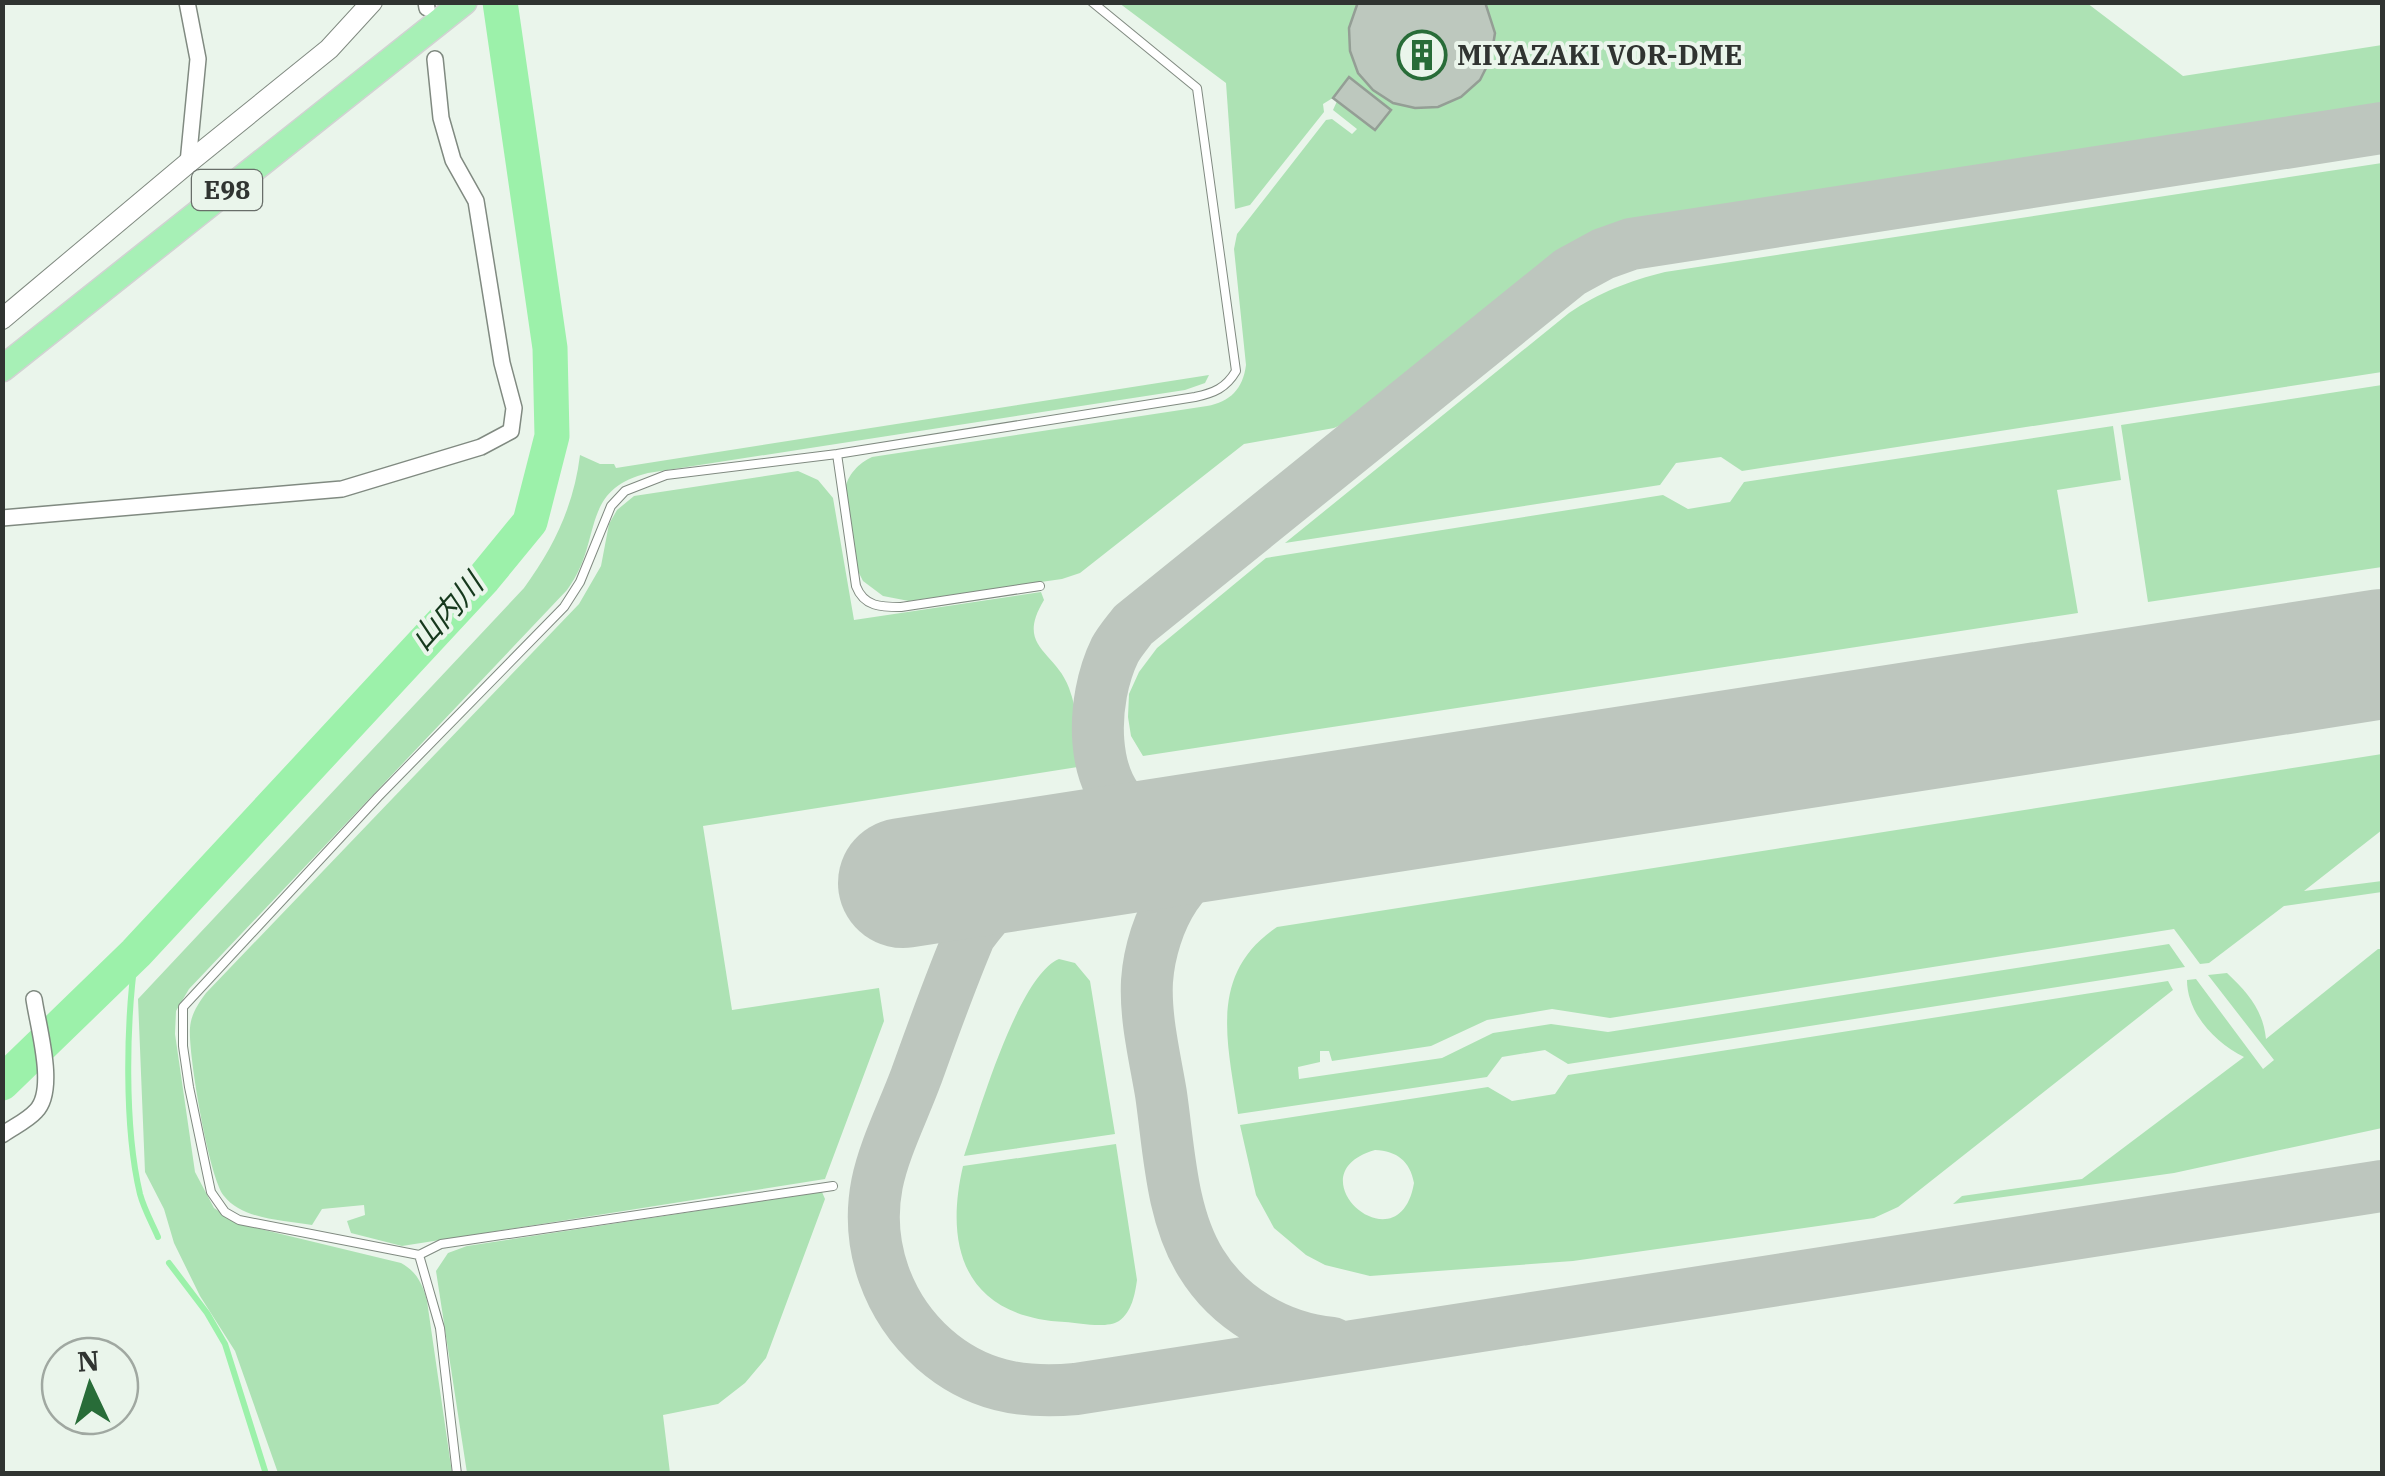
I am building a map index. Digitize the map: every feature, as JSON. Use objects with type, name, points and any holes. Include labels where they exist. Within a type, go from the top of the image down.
[{"type":"main road","name":"E98","points":[[2,369],[442,6]]},
{"type":"street","points":[[187,2],[198,59],[188,163]]},
{"type":"street","points":[[2,320],[329,49],[372,2]]},
{"type":"street","points":[[2,518],[342,489],[481,447],[511,431],[514,408],[502,363],[476,200],[453,160],[442,118],[435,59]]},
{"type":"street","points":[[2,1135],[37,1111],[44,1100],[47,1082],[34,1000]]},
{"type":"lane","points":[[833,1186],[441,1244],[418,1255],[239,1220],[225,1212],[211,1192],[183,1046],[183,1008],[378,796],[564,607],[580,582],[611,506],[625,492],[666,476],[837,454],[1195,397],[1213,393],[1229,382],[1236,371],[1197,88],[1092,2]]},
{"type":"lane","points":[[837,454],[856,586],[869,603],[901,607],[1040,586]]},
{"type":"lane","points":[[418,1255],[440,1328],[457,1474]]},
{"type":"green space","points":[[1119,3],[2087,3],[2183,76],[2382,45],[2382,109],[1648,223],[1596,237],[1572,249],[1356,418],[1334,428],[1244,444],[1080,573],[1062,579],[909,601],[883,596],[863,581],[857,569],[845,490],[858,466],[872,457],[1207,406],[1229,398],[1242,381],[1246,365],[1234,249],[1237,234],[1326,120],[1332,119],[1352,134],[1357,129],[1333,110],[1336,96],[1323,104],[1324,112],[1250,205],[1235,209],[1226,83]]},
{"type":"green space","points":[[2382,163],[2382,372],[1742,471],[1721,457],[1676,463],[1660,485],[1285,543],[1569,313],[1627,283],[1665,272]]},
{"type":"green space","points":[[1209,375],[1205,383],[1185,390],[648,473],[626,481],[601,505],[578,572],[567,590],[189,989],[176,1011],[175,1034],[195,1172],[214,1208],[239,1224],[401,1263],[418,1279],[427,1301],[452,1473],[278,1473],[235,1351],[200,1296],[145,1172],[138,999],[524,588],[561,525],[580,455],[600,464],[614,464],[616,468]]},
{"type":"green space","points":[[2382,385],[2382,567],[2148,602],[2121,425]]},
{"type":"green space","points":[[2113,426],[2121,480],[2057,490],[2078,613],[1143,756],[1131,736],[1129,694],[1157,648],[1266,558],[1663,495],[1688,509],[1730,502],[1744,482]]},
{"type":"green space","points":[[798,471],[818,480],[833,498],[854,620],[1041,592],[1044,600],[1036,616],[1035,639],[1069,688],[1084,766],[703,826],[732,1010],[879,988],[884,1021],[825,1179],[402,1246],[351,1233],[347,1221],[365,1215],[364,1205],[322,1209],[312,1225],[265,1218],[232,1204],[218,1185],[212,1166],[192,1063],[191,1023],[206,993],[579,604],[601,566],[609,524],[617,510],[634,496]]},
{"type":"green space","points":[[2382,754],[2382,830],[2304,891],[2382,881],[2382,892],[2284,906],[2209,963],[2200,964],[2174,929],[1610,1018],[1552,1009],[1487,1020],[1431,1046],[1332,1061],[1329,1051],[1320,1051],[1320,1062],[1298,1067],[1299,1079],[1442,1058],[1493,1033],[1551,1024],[1608,1032],[2169,944],[2185,967],[1568,1064],[1545,1050],[1502,1057],[1487,1077],[1238,1114],[1227,1036],[1231,988],[1240,966],[1255,946],[1277,927]]},
{"type":"green space","points":[[2382,949],[2382,1128],[2174,1173],[1953,1204],[1962,1196],[2082,1179],[2244,1057],[2205,1026],[2192,1004],[2187,980],[2196,979],[2263,1069],[2274,1060],[2208,975],[2227,973],[2242,988],[2258,1011],[2266,1039]]},
{"type":"green space","points":[[1059,959],[1075,963],[1090,981],[1115,1134],[964,1156],[1015,1017],[1044,971]]},
{"type":"green space","points":[[2168,981],[2173,990],[1898,1207],[1874,1218],[1573,1261],[1370,1276],[1325,1265],[1306,1255],[1274,1228],[1256,1195],[1240,1125],[1488,1087],[1512,1101],[1555,1094],[1568,1075]],"holes":[[[1375,1150],[1406,1163],[1414,1183],[1405,1208],[1390,1218],[1373,1218],[1357,1208],[1346,1194],[1343,1178],[1352,1162]]]},
{"type":"green space","points":[[1116,1144],[1137,1280],[1127,1313],[1114,1323],[1065,1322],[1005,1308],[985,1293],[970,1274],[961,1252],[957,1226],[963,1166]]},
{"type":"green space","points":[[822,1192],[825,1199],[766,1358],[745,1383],[718,1404],[663,1415],[670,1473],[467,1473],[436,1271],[448,1253],[467,1246]]},
{"type":"building","name":"MIYAZAKI VOR-DME","points":[[1358,2],[1485,2],[1495,33],[1491,58],[1480,80],[1461,97],[1438,107],[1415,108],[1393,103],[1373,90],[1358,73],[1350,51],[1349,28]]},
{"type":"building","points":[[1349,77],[1391,110],[1375,130],[1333,98]]},
{"type":"waterway","name":"山内川","points":[[2,1083],[136,953],[484,578],[530,522],[552,436],[550,348],[500,2]]},
{"type":"waterway","points":[[136,953],[129,1041],[131,1138],[140,1194],[158,1237]]},
{"type":"waterway","points":[[169,1263],[225,1344],[266,1474]]},
{"type":"taxiway","points":[[1200,837],[1148,824],[1123,806],[1110,787],[1102,766],[1098,717],[1107,670],[1119,643],[1133,625],[1570,272],[1631,244],[2382,128]]},
{"type":"taxiway","points":[[2363,657],[2382,657]]},
{"type":"taxiway","points":[[1279,824],[1221,851],[1196,871],[1175,896],[1153,948],[1147,981],[1148,1009],[1177,1203],[1201,1263],[1226,1294],[1258,1318],[1294,1335],[1332,1343]]},
{"type":"taxiway","points":[[1069,858],[1014,889],[970,935],[877,1184],[874,1230],[878,1253],[904,1315],[950,1362],[1000,1385],[1037,1390],[1076,1389],[2382,1186]]},
{"type":"runway","points":[[903,883],[2382,654]]},
{"type":"place","name":"MIYAZAKI VOR-DME","points":[[1422,55]]}]
